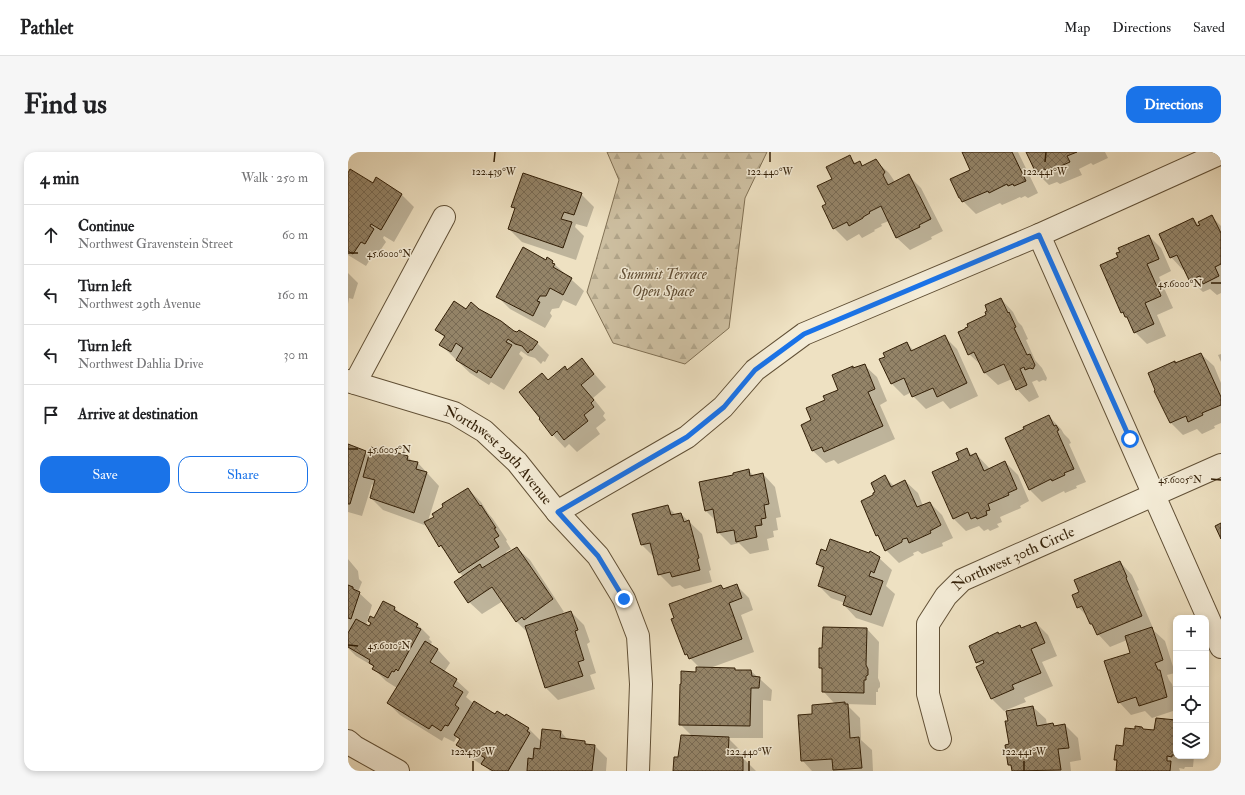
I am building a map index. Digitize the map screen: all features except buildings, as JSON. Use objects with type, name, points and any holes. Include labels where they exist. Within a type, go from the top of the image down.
[{"type":"street","name":"Northwest 29th Avenue","points":[[352,382],[454,413],[484,431],[517,462],[558,512],[687,437],[724,407],[755,370],[804,334],[1039,235],[1221,153]]},
{"type":"street","points":[[352,382],[444,217]]},
{"type":"street","points":[[1039,235],[1221,647]]},
{"type":"street","name":"Northwest 30th Circle","points":[[940,739],[928,694],[928,624],[946,596],[962,580],[1221,465]]},
{"type":"street","points":[[558,512],[598,556],[624,599],[638,636],[641,684],[638,771]]},
{"type":"street","points":[[348,741],[355,747],[398,771]]},
{"type":"green space","name":"Summit Terrace Open Space","points":[[607,152],[767,152],[745,198],[729,328],[685,364],[613,343],[587,292],[619,180]]},
{"type":"route","points":[[624,599],[598,556],[558,512],[687,437],[724,407],[755,370],[804,334],[1039,235],[1130,439]]}]
